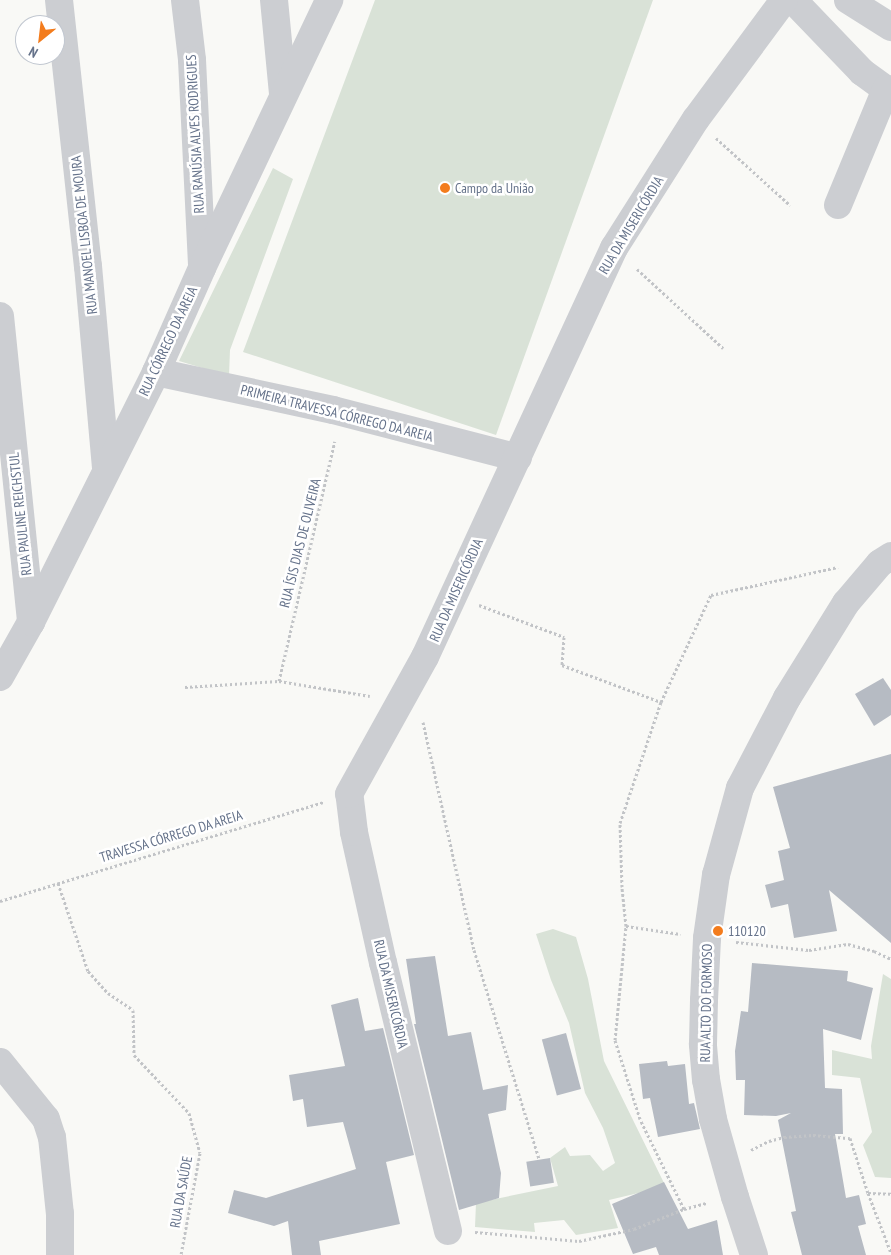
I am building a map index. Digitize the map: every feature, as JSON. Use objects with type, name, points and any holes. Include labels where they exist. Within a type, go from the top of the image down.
[{"type":"street","name":"RUA MANOEL LISBOA DE MOURA","points":[[59,0],[88,266],[106,471]]},
{"type":"street","name":"RUA RANÚSIA ALVES RODRIGUES","points":[[185,0],[192,70],[202,268]]},
{"type":"street","points":[[274,0],[283,96]]},
{"type":"street","name":"RUA CÓRREGO DA AREIA","points":[[0,677],[31,622],[156,372],[202,268],[329,0]]},
{"type":"street","name":"RUA DA MISERICÓRDIA","points":[[448,1231],[379,944],[354,832],[350,794],[362,768],[402,702],[454,595],[614,248],[696,119],[784,0]]},
{"type":"street","points":[[793,0],[862,72],[888,91],[838,205]]},
{"type":"street","points":[[848,0],[891,27]]},
{"type":"street","name":"RUA PAULINE REICHSTUL","points":[[0,316],[31,622]]},
{"type":"street","name":"PRIMEIRA TRAVESSA CÓRREGO DA AREIA","points":[[156,372],[333,410],[518,458]]},
{"type":"street","name":"RUA ALTO DO FORMOSO","points":[[754,1255],[713,1119],[706,1080],[703,1044],[707,938],[716,875],[740,788],[787,698],[846,603],[880,562],[891,556]]},
{"type":"street","points":[[0,1062],[46,1119],[52,1137],[58,1187],[60,1255]]},
{"type":"path","points":[[696,119],[790,205]]},
{"type":"path","points":[[614,248],[723,348]]},
{"type":"path","name":"RUA ÍSIS DIAS DE OLIVEIRA","points":[[279,681],[336,446],[333,410]]},
{"type":"path","points":[[684,1208],[640,1119],[615,1040],[626,926],[622,887],[620,823],[661,702],[711,595],[845,565]]},
{"type":"path","points":[[454,595],[564,637],[562,665],[661,702]]},
{"type":"path","points":[[185,687],[279,681],[402,702],[424,724],[474,950],[539,1159]]},
{"type":"path","name":"TRAVESSA CÓRREGO DA AREIA","points":[[0,901],[350,794]]},
{"type":"path","name":"RUA DA SAÚDE","points":[[58,883],[88,971],[108,993],[133,1010],[134,1055],[189,1113],[200,1153],[181,1255]]},
{"type":"path","points":[[626,926],[809,950],[848,944],[874,950],[891,960]]},
{"type":"path","points":[[726,1164],[769,1141],[784,1137],[814,1135],[850,1138],[868,1193],[891,1253]]},
{"type":"path","points":[[868,1193],[891,1194]]},
{"type":"path","points":[[448,1231],[580,1241],[634,1229],[684,1208],[735,1197]]},
{"type":"shaded area","name":"Campo da União","points":[[375,0],[653,0],[496,435],[243,352]]},
{"type":"shaded area","points":[[273,168],[293,179],[230,350],[229,376],[179,361]]},
{"type":"shaded area","points":[[553,929],[576,937],[588,979],[604,1061],[664,1183],[647,1191],[609,1200],[618,1228],[576,1235],[564,1220],[534,1223],[535,1232],[475,1227],[476,1203],[558,1186],[550,1158],[565,1147],[570,1156],[590,1155],[603,1171],[615,1163],[603,1128],[585,1093],[569,1023],[551,980],[536,934]]},
{"type":"shaded area","points":[[883,974],[891,979],[891,1178],[875,1177],[863,1145],[872,1132],[860,1078],[832,1075],[832,1050],[872,1059],[871,1046]]},
{"type":"building","points":[[883,678],[891,690],[891,715],[874,726],[855,694]]},
{"type":"building","points":[[891,754],[891,943],[829,890],[837,931],[794,938],[788,904],[771,908],[765,885],[784,880],[778,851],[790,848],[773,787]]},
{"type":"building","points":[[435,956],[448,1036],[471,1032],[483,1090],[508,1085],[506,1110],[488,1114],[501,1173],[499,1198],[459,1210],[414,1024],[416,1024],[406,959]]},
{"type":"building","points":[[752,963],[848,971],[847,981],[873,988],[861,1040],[823,1029],[825,1088],[842,1089],[843,1134],[835,1134],[846,1198],[859,1195],[866,1224],[858,1226],[866,1255],[802,1255],[791,1212],[796,1211],[778,1120],[791,1113],[776,1116],[744,1115],[745,1080],[736,1080],[735,1051],[741,1011],[748,1012]]},
{"type":"building","points":[[358,998],[365,1031],[383,1028],[414,1155],[386,1162],[400,1224],[319,1241],[321,1255],[292,1255],[288,1221],[274,1226],[228,1213],[234,1190],[266,1198],[356,1169],[343,1122],[307,1127],[303,1099],[293,1101],[289,1075],[345,1066],[331,1005]]},
{"type":"building","points":[[566,1033],[581,1089],[557,1095],[542,1039]]},
{"type":"building","points":[[667,1061],[668,1066],[685,1064],[689,1104],[694,1103],[700,1129],[658,1137],[650,1098],[643,1099],[639,1064]]},
{"type":"building","points":[[550,1158],[554,1183],[530,1186],[526,1162]]},
{"type":"building","points":[[664,1182],[688,1229],[717,1220],[723,1255],[659,1255],[656,1247],[633,1254],[612,1204]]},
{"type":"place","name":"Campo da União","points":[[445,188]]},
{"type":"place","name":"110120","points":[[718,931]]}]
